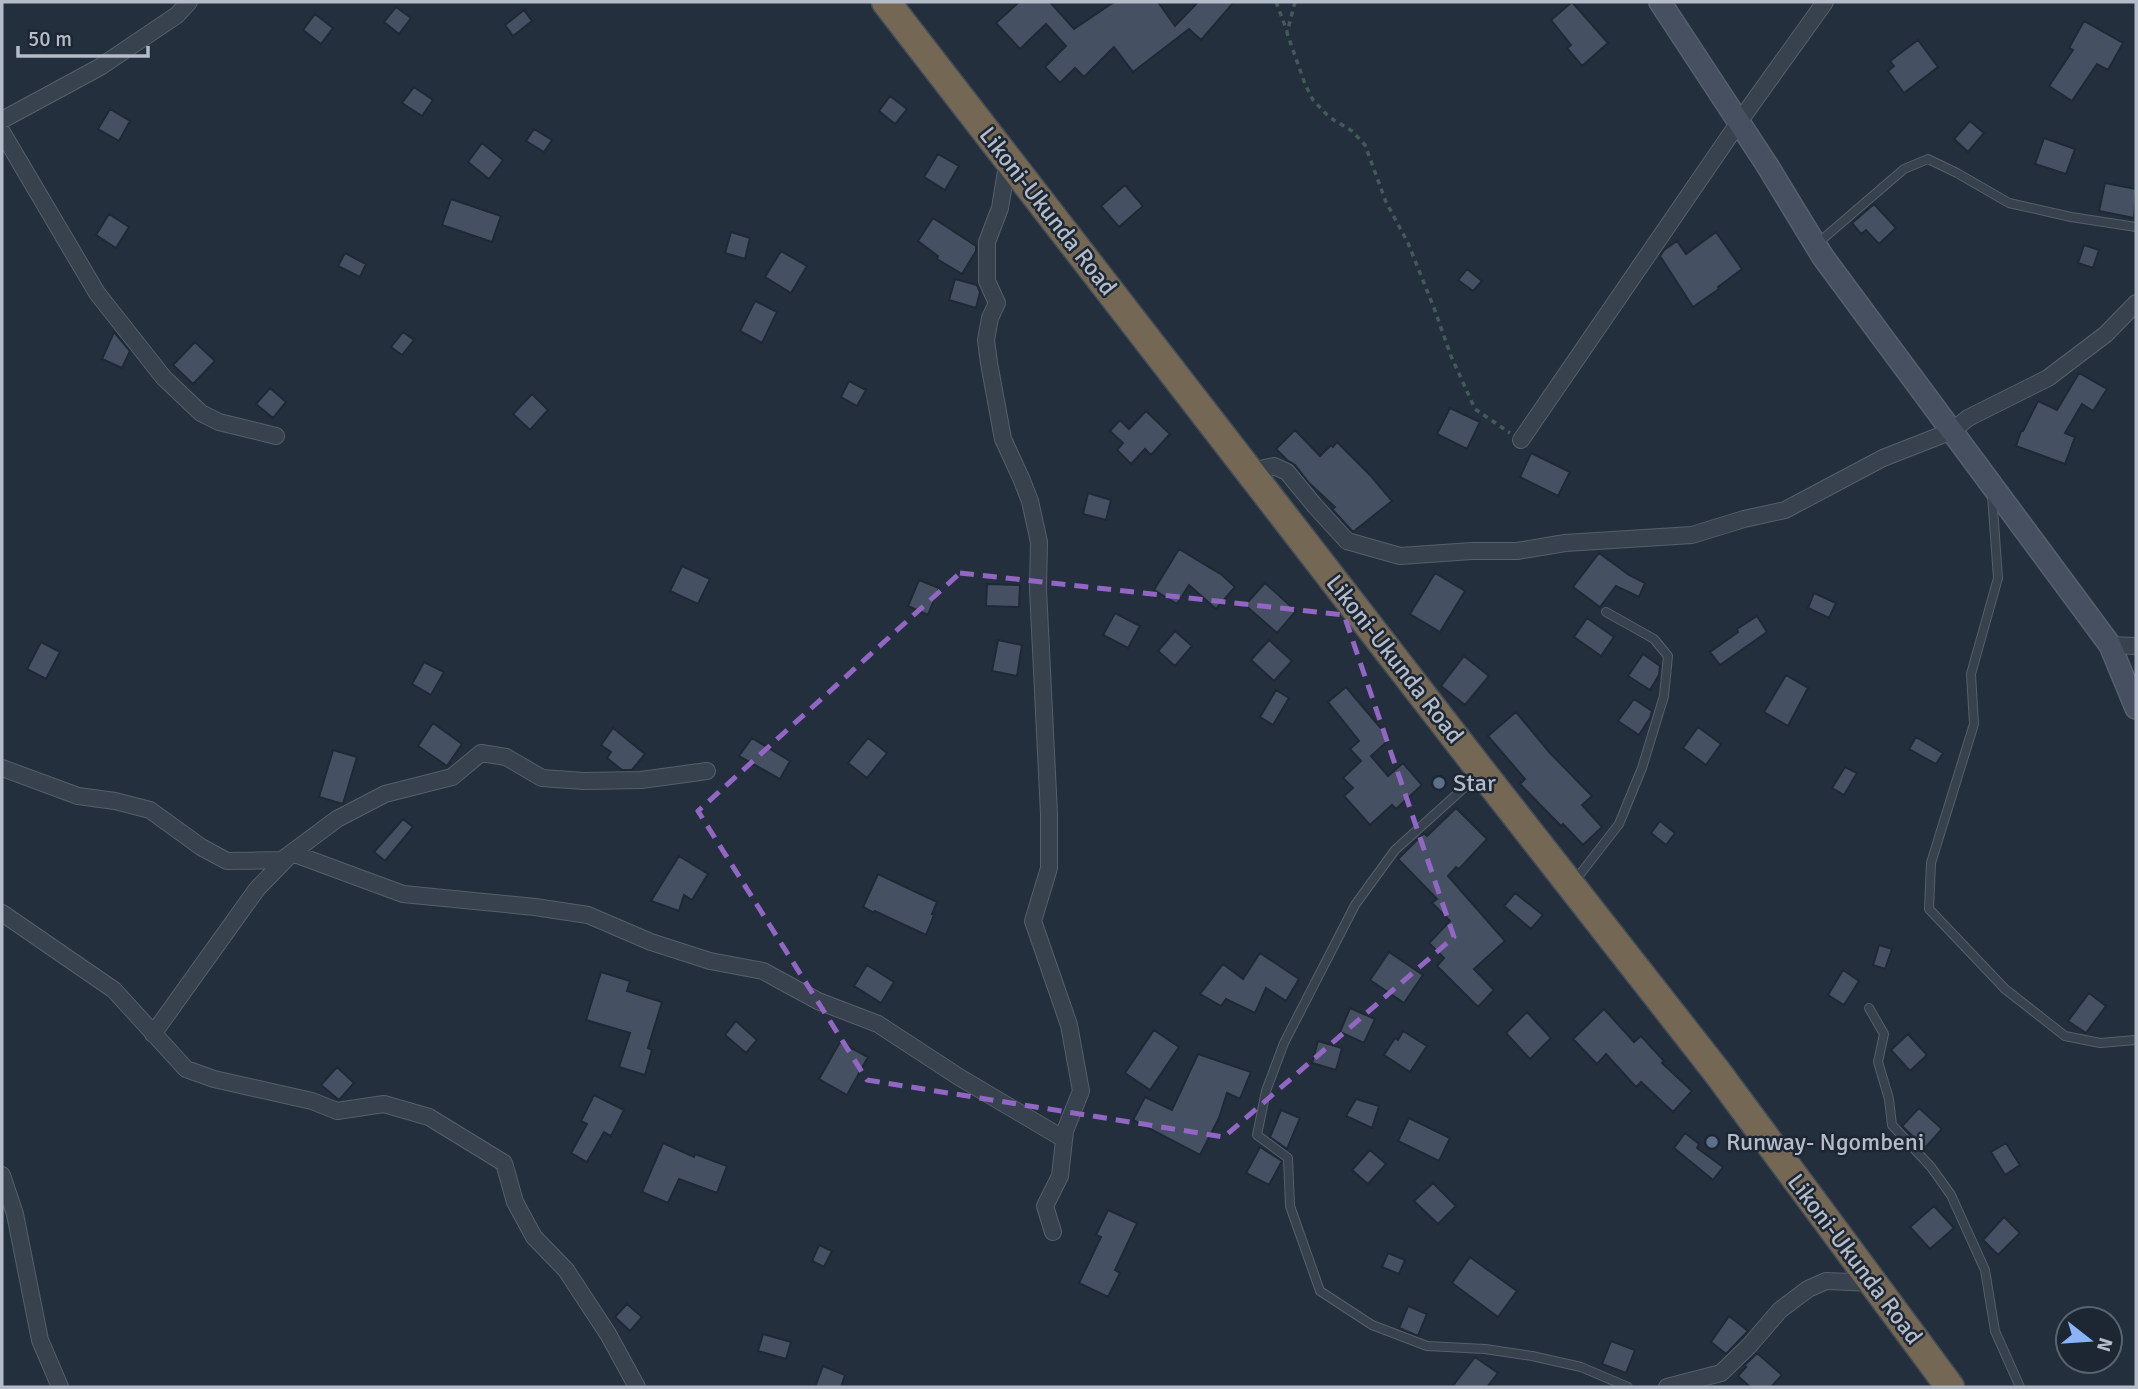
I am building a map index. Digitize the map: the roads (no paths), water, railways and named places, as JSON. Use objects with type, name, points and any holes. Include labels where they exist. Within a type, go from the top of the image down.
[{"type":"highway","name":"Likoni-Ukunda Road","points":[[886,2],[1717,1072],[1950,1387]]},
{"type":"street","points":[[2,120],[100,67],[177,15],[189,2]]},
{"type":"street","points":[[1660,2],[1816,245],[2110,645],[2136,708]]},
{"type":"street","points":[[1521,440],[1739,122],[1825,2]]},
{"type":"street","points":[[2,132],[97,293],[164,378],[201,413],[219,422],[276,436]]},
{"type":"street","points":[[1008,159],[1000,208],[987,242],[987,281],[997,303],[990,318],[986,340],[1003,439],[1030,501],[1038,542],[1049,868],[1033,921],[1069,1024],[1081,1091],[1065,1131],[1060,1176],[1045,1206],[1053,1232]]},
{"type":"street","points":[[1251,471],[1274,466],[1287,472],[1347,541],[1400,556],[1517,551],[1565,542],[1692,535],[1785,510],[1883,458],[1952,431],[1968,418],[2048,378],[2106,334],[2136,303]]},
{"type":"street","points":[[2110,645],[2136,646]]},
{"type":"street","points":[[2,768],[78,796],[115,801],[150,810],[201,847],[228,861],[282,860],[337,819],[386,794],[452,777],[481,754],[506,757],[542,778],[584,782],[641,780],[707,771]]},
{"type":"street","points":[[292,853],[403,894],[535,906],[588,915],[652,942],[710,961],[763,971],[818,1001],[878,1024],[959,1077],[1064,1139]]},
{"type":"street","points":[[153,1034],[257,888],[292,853]]},
{"type":"street","points":[[2,913],[114,990],[186,1069],[215,1079],[312,1101],[337,1111],[384,1104],[429,1117],[504,1163],[515,1202],[534,1237],[566,1270],[608,1334],[637,1387]]},
{"type":"street","points":[[2,1175],[15,1214],[40,1340],[60,1387]]},
{"type":"street","points":[[1667,1387],[1721,1373],[1780,1310],[1808,1289],[1826,1281],[1874,1283]]},
{"type":"lane","points":[[1816,245],[1904,169],[1928,159],[2009,203],[2071,217],[2136,227]]},
{"type":"lane","points":[[1991,485],[1998,578],[1971,674],[1974,724],[1931,863],[1929,909],[2005,989],[2065,1036],[2100,1043],[2136,1040]]},
{"type":"lane","points":[[1572,885],[1619,824],[1642,768],[1664,696],[1668,656],[1654,639],[1606,612]]},
{"type":"lane","points":[[1482,772],[1395,850],[1355,905],[1284,1043],[1266,1091],[1257,1135],[1288,1158],[1290,1206],[1320,1291],[1372,1325],[1427,1346],[1485,1349],[1532,1356],[1581,1367],[1628,1387]]},
{"type":"lane","points":[[1869,1008],[1884,1034],[1878,1062],[1889,1099],[1892,1125],[1931,1167],[1951,1195],[1985,1270],[1995,1331],[2020,1387]]},
{"type":"place","name":"Star","points":[[1439,783]]},
{"type":"place","name":"Runway- Ngombeni","points":[[1712,1142]]}]
